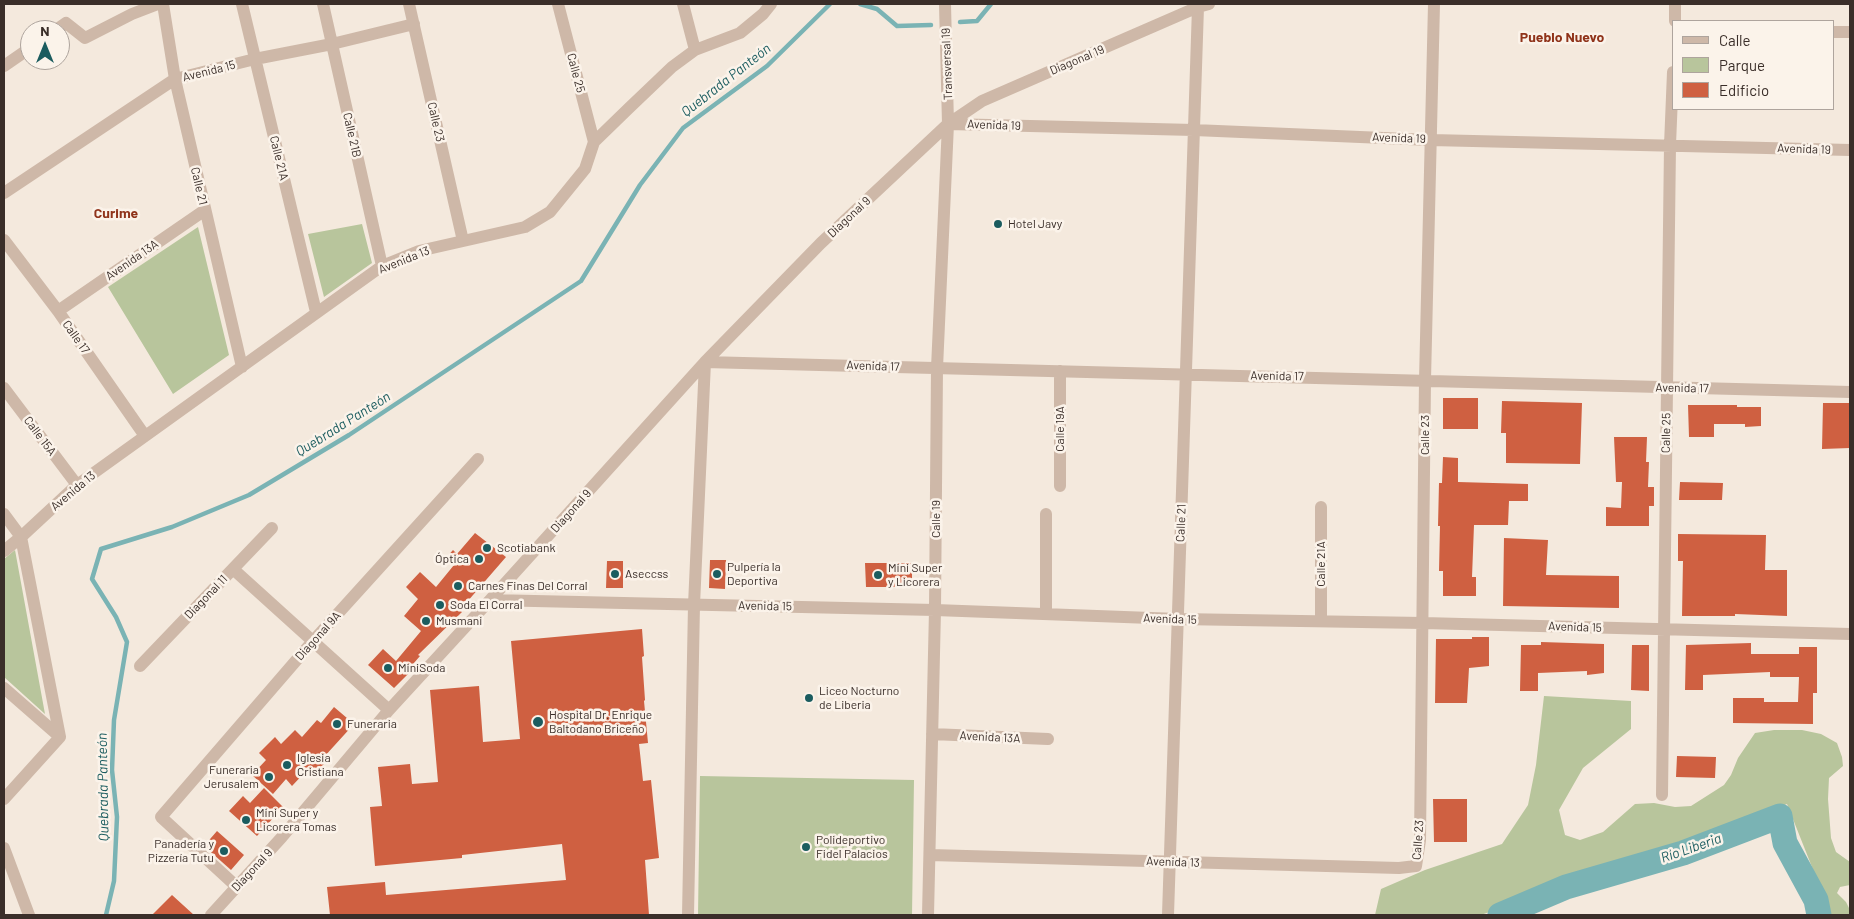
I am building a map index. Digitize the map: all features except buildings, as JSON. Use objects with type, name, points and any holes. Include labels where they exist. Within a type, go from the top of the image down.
[{"type":"street","points":[[70,26],[85,38],[132,14],[158,4]]},
{"type":"street","name":"Calle 21","points":[[163,4],[175,79],[242,367]]},
{"type":"street","name":"Calle 21A","points":[[242,4],[316,312]]},
{"type":"street","name":"Calle 21B","points":[[323,4],[382,266]]},
{"type":"street","name":"Calle 23","points":[[409,4],[463,241]]},
{"type":"street","name":"Calle 25","points":[[558,4],[594,142]]},
{"type":"street","points":[[683,4],[695,50]]},
{"type":"street","name":"Avenida 13","points":[[4,551],[77,485],[382,266],[419,251],[525,228],[550,212],[585,169],[594,142],[672,67],[695,50],[740,33],[763,14],[771,4]]},
{"type":"street","name":"Transversal 19","points":[[945,4],[948,124]]},
{"type":"street","name":"Calle 23","points":[[1416,866],[1420,840],[1424,623],[1425,380],[1434,4]]},
{"type":"street","points":[[1675,4],[1675,20]]},
{"type":"street","name":"Calle 21","points":[[1168,915],[1194,130],[1203,5]]},
{"type":"street","name":"Diagonal 19","points":[[948,124],[982,101],[1203,5]]},
{"type":"street","name":"Avenida 15","points":[[4,193],[175,79],[255,59],[332,44],[414,24]]},
{"type":"street","points":[[1834,32],[1850,32]]},
{"type":"street","points":[[4,66],[20,55]]},
{"type":"street","name":"Calle 25","points":[[1662,795],[1666,388],[1672,96]]},
{"type":"street","name":"Avenida 19","points":[[948,124],[1194,130],[1431,140],[1670,144],[1850,150]]},
{"type":"street","name":"Diagonal 9","points":[[211,915],[282,837],[389,710],[705,362],[821,243],[948,124]]},
{"type":"street","name":"Calle 19","points":[[928,915],[935,610],[937,368],[948,124]]},
{"type":"street","name":"Avenida 13A","points":[[58,311],[205,210]]},
{"type":"street","name":"Calle 17","points":[[4,240],[58,311],[145,436]]},
{"type":"street","points":[[688,915],[694,605],[705,362]]},
{"type":"street","name":"Avenida 17","points":[[705,362],[1850,392]]},
{"type":"street","name":"Calle 19A","points":[[1060,371],[1060,486]]},
{"type":"street","name":"Calle 15A","points":[[4,388],[77,485]]},
{"type":"street","name":"Diagonal 9A","points":[[236,886],[161,816],[313,641],[478,459]]},
{"type":"street","name":"Calle 21A","points":[[1321,507],[1321,621]]},
{"type":"street","points":[[4,514],[21,537],[60,737]]},
{"type":"street","points":[[1046,514],[1046,614]]},
{"type":"street","name":"Diagonal 11","points":[[140,666],[272,528]]},
{"type":"street","points":[[232,569],[389,710]]},
{"type":"street","name":"Avenida 15","points":[[490,600],[935,610],[1178,620],[1424,623],[1850,634]]},
{"type":"street","points":[[4,688],[60,737]]},
{"type":"street","name":"Avenida 13A","points":[[932,734],[1048,740]]},
{"type":"street","points":[[4,798],[60,737]]},
{"type":"street","points":[[4,848],[29,915]]},
{"type":"street","name":"Avenida 13","points":[[930,855],[1399,868],[1416,866]]},
{"type":"green space","points":[[362,224],[372,263],[324,297],[308,234]]},
{"type":"green space","points":[[198,227],[229,355],[173,394],[108,287]]},
{"type":"green space","points":[[15,550],[45,714],[4,677],[4,559]]},
{"type":"green space","points":[[1544,696],[1631,701],[1631,729],[1583,768],[1559,810],[1565,835],[1580,840],[1603,832],[1635,804],[1654,803],[1675,807],[1691,806],[1724,785],[1731,775],[1738,758],[1755,733],[1774,730],[1802,730],[1821,734],[1837,743],[1843,766],[1829,778],[1828,799],[1831,838],[1836,852],[1850,862],[1850,885],[1840,887],[1837,893],[1846,902],[1850,915],[1831,915],[1787,804],[1481,915],[1375,915],[1381,889],[1425,870],[1502,844],[1528,805],[1536,765]]},
{"type":"green space","name":"Polideportivo Fidel Palacios","points":[[700,776],[914,780],[912,915],[698,915]]},
{"type":"waterway","name":"Quebrada Panteón","points":[[106,915],[114,881],[117,817],[112,770],[114,720],[127,642],[116,617],[92,579],[101,549],[172,527],[249,495],[349,435],[581,281],[640,185],[683,128],[767,66],[830,4]]},
{"type":"waterway","name":"Quebrada Panteón","points":[[860,4],[877,9],[897,26],[931,25]]},
{"type":"waterway","name":"Quebrada Panteón","points":[[960,22],[977,21],[991,4]]},
{"type":"waterway","name":"Río Liberia","points":[[1500,915],[1566,887],[1683,853],[1780,816],[1785,843],[1816,900],[1819,915]]},
{"type":"place","name":"Hotel Javy","points":[[998,224]]},
{"type":"place","name":"Scotiabank","points":[[487,548]]},
{"type":"place","name":"Óptica","points":[[479,559]]},
{"type":"place","name":"Aseccss","points":[[615,574]]},
{"type":"place","name":"Pulpería la Deportiva","points":[[717,574]]},
{"type":"place","name":"Mini Super y Licorera","points":[[878,575]]},
{"type":"place","name":"Carnes Finas Del Corral","points":[[458,586]]},
{"type":"place","name":"Soda El Corral","points":[[440,605]]},
{"type":"place","name":"Musmani","points":[[426,621]]},
{"type":"place","name":"MiniSoda","points":[[388,668]]},
{"type":"place","name":"Liceo Nocturno de Liberia","points":[[809,698]]},
{"type":"place","name":"Hospital Dr. Enrique Baltodano Briceño","points":[[538,722]]},
{"type":"place","name":"Funeraria","points":[[337,724]]},
{"type":"place","name":"Iglesia Cristiana","points":[[287,765]]},
{"type":"place","name":"Funeraria Jerusalem","points":[[269,777]]},
{"type":"place","name":"Mini Super y Licorera Tomas","points":[[246,820]]},
{"type":"place","name":"Polideportivo Fidel Palacios","points":[[806,847]]},
{"type":"place","name":"Panadería y Pizzería Tutu","points":[[224,851]]},
{"type":"district","name":"Pueblo Nuevo","points":[[1562,37]]},
{"type":"district","name":"Curime","points":[[116,213]]}]
